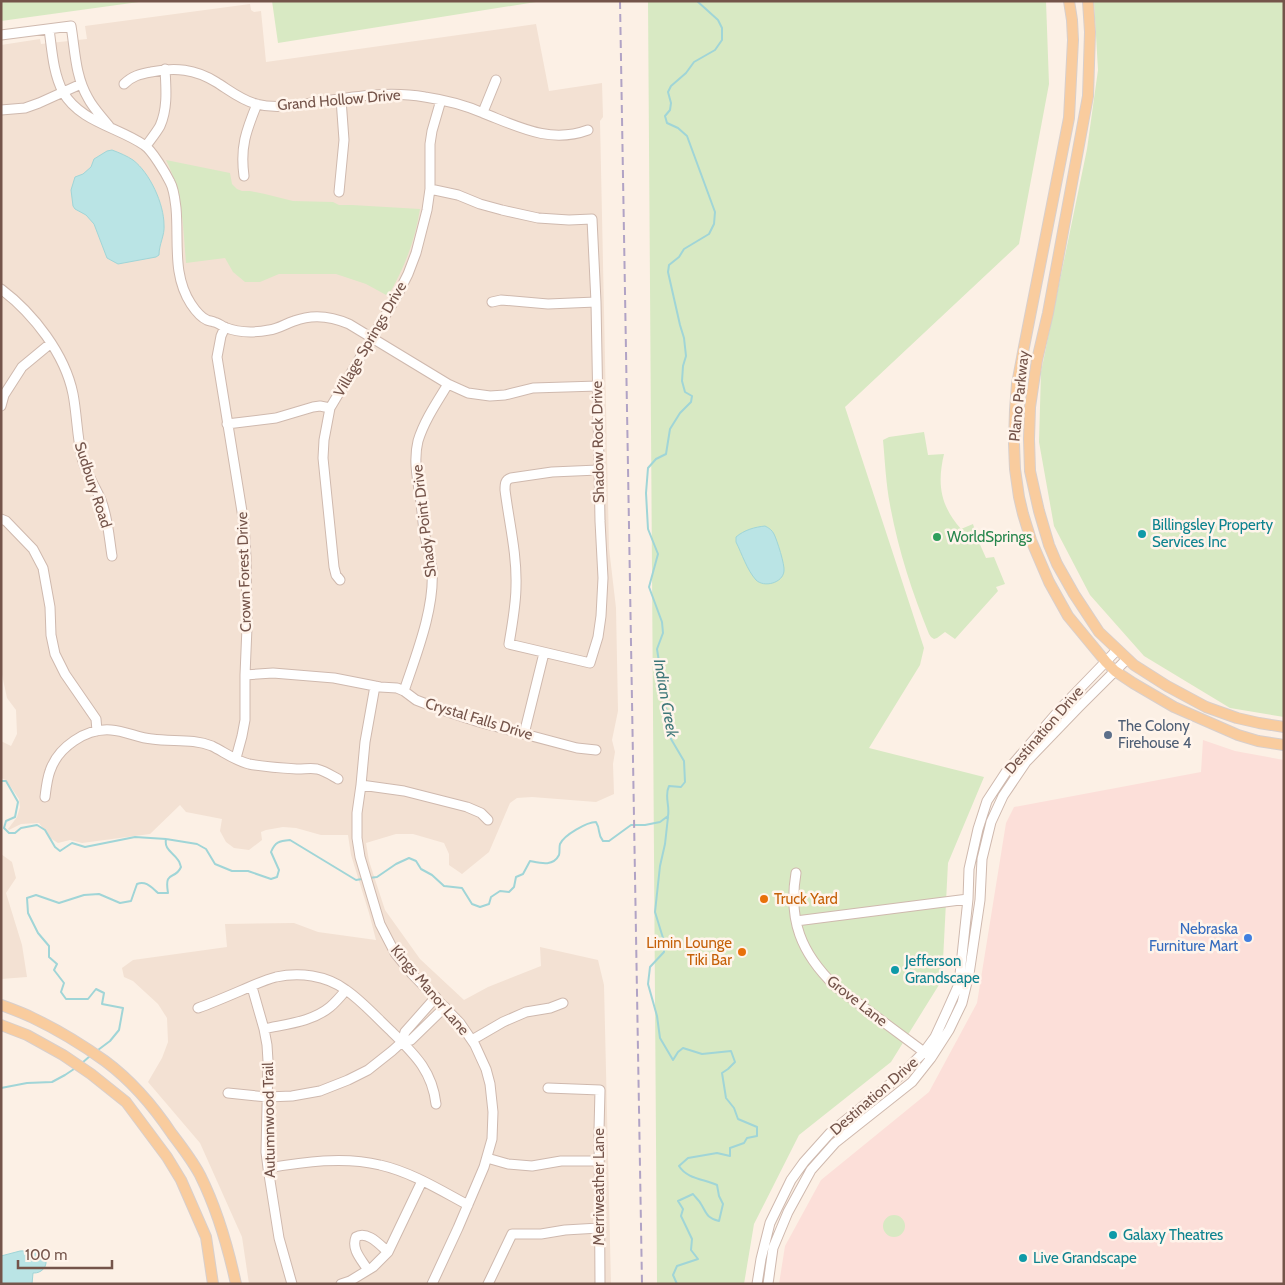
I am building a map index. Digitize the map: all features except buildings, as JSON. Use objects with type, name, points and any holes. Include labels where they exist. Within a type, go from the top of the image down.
[{"type":"main road","name":"Plano Parkway","points":[[1070,1],[1073,40],[1069,118],[1017,384],[1014,444],[1015,469],[1023,514],[1031,540],[1049,582],[1068,616],[1115,671],[1174,707],[1219,727],[1258,741],[1284,745]]},
{"type":"main road","name":"Plano Parkway","points":[[1088,1],[1090,32],[1088,96],[1030,407],[1030,471],[1039,511],[1057,564],[1074,594],[1099,632],[1127,659],[1148,675],[1206,707],[1237,718],[1284,727]]},
{"type":"main road","points":[[1,1005],[34,1018],[78,1043],[106,1062],[137,1088],[160,1116],[200,1175],[219,1222],[236,1284]]},
{"type":"main road","points":[[1,1025],[27,1035],[63,1055],[91,1074],[126,1102],[167,1157],[181,1180],[206,1237],[213,1284]]},
{"type":"street","points":[[1,35],[71,26],[81,84],[88,99],[110,128]]},
{"type":"street","points":[[49,29],[58,80],[70,102],[81,113],[146,146],[160,164],[171,184],[177,219],[178,262],[183,290],[197,312],[206,320],[216,322],[226,328],[244,332],[271,330],[295,320],[311,317],[322,316],[339,320],[372,337],[448,384],[468,393],[490,396],[506,395],[533,388],[598,386]]},
{"type":"street","name":"Grand Hollow Drive","points":[[124,84],[136,75],[174,69],[207,77],[236,95],[257,104],[280,107],[366,95],[396,94],[441,100],[483,112],[531,132],[567,136],[588,130]]},
{"type":"street","points":[[146,146],[160,125],[166,96],[165,70]]},
{"type":"street","points":[[483,112],[496,80]]},
{"type":"street","points":[[1,110],[25,108],[81,84]]},
{"type":"street","points":[[339,192],[344,140],[340,98]]},
{"type":"street","name":"Village Springs Drive","points":[[340,580],[336,575],[334,567],[324,468],[324,440],[330,408],[397,296],[416,253],[428,210],[430,144],[441,100]]},
{"type":"street","points":[[244,176],[242,161],[246,130],[257,104]]},
{"type":"street","name":"Shadow Rock Drive","points":[[430,188],[458,195],[480,204],[529,216],[553,219],[592,219],[596,302],[598,470],[602,555],[601,616],[598,638],[590,663],[544,653]]},
{"type":"street","name":"Sudbury Road","points":[[1,289],[25,311],[51,343],[66,371],[73,395],[78,443],[84,466],[100,497],[105,514],[112,556]]},
{"type":"street","points":[[492,302],[501,300],[548,304],[596,302]]},
{"type":"street","name":"Crown Forest Drive","points":[[226,328],[221,336],[217,357],[243,516],[245,539],[247,627],[245,720],[236,758]]},
{"type":"street","points":[[1,406],[4,396],[22,367],[51,343]]},
{"type":"street","name":"Shady Point Drive","points":[[404,691],[427,616],[432,582],[432,569],[424,527],[416,463],[417,447],[426,423],[448,384]]},
{"type":"street","points":[[227,424],[276,418],[320,406],[330,408]]},
{"type":"street","points":[[524,734],[544,653],[509,644],[516,586],[515,553],[505,482],[507,479],[552,472],[598,470]]},
{"type":"street","points":[[1,519],[6,521],[33,549],[43,568],[50,607],[51,635],[55,654],[65,674],[96,719],[97,731]]},
{"type":"street","name":"Destination Drive","points":[[768,1284],[773,1248],[788,1212],[811,1170],[835,1143],[912,1082],[927,1055],[959,984],[968,900],[969,869],[978,829],[987,801],[1006,772],[1061,708],[1117,650]]},
{"type":"street","name":"Destination Drive","points":[[757,1284],[770,1223],[791,1180],[804,1162],[830,1133],[927,1055],[949,1030],[962,1003],[971,965],[980,900],[982,859],[991,822],[1003,796],[1026,762],[1127,659]]},
{"type":"street","name":"Crystal Falls Drive","points":[[245,674],[273,673],[325,677],[397,688],[416,700],[442,710],[524,734],[580,748],[596,750]]},
{"type":"street","name":"Kings Manor Lane","points":[[375,686],[365,742],[356,813],[360,857],[380,924],[395,953],[412,974],[446,1007],[472,1040],[486,1069],[492,1098],[492,1139],[487,1158],[432,1284]]},
{"type":"street","points":[[45,798],[50,772],[62,750],[75,740],[97,731],[109,730],[121,731],[150,739],[198,742],[212,746],[240,762],[262,766],[315,768],[338,779]]},
{"type":"street","points":[[361,785],[404,791],[468,808],[481,813],[488,820]]},
{"type":"street","name":"Grove Lane","points":[[796,873],[793,890],[796,921],[802,942],[811,958],[835,986],[927,1055]]},
{"type":"street","points":[[796,921],[968,900]]},
{"type":"street","points":[[198,1008],[276,978],[300,975],[325,979],[346,990],[402,1042],[426,1071],[433,1087],[436,1104]]},
{"type":"street","name":"Autumnwood Trail","points":[[252,986],[264,1029],[268,1061],[266,1152],[268,1168],[278,1238],[292,1284]]},
{"type":"street","points":[[264,1029],[318,1015],[336,1002],[346,990]]},
{"type":"street","points":[[228,1093],[267,1097],[306,1094],[341,1083],[362,1073],[386,1057],[402,1042],[405,1032],[436,998]]},
{"type":"street","points":[[472,1040],[503,1022],[526,1012],[550,1008],[563,1003]]},
{"type":"street","points":[[402,1042],[412,1040],[446,1007]]},
{"type":"street","name":"Merriweather Lane","points":[[548,1088],[600,1090],[598,1130],[600,1284]]},
{"type":"street","points":[[487,1158],[508,1164],[532,1166],[561,1161],[599,1161]]},
{"type":"street","points":[[268,1168],[295,1163],[357,1161],[380,1165],[422,1181],[468,1205]]},
{"type":"street","points":[[804,1162],[811,1170]]},
{"type":"street","points":[[341,1284],[368,1270],[388,1252],[422,1181]]},
{"type":"street","points":[[488,1284],[512,1234],[541,1234],[565,1230],[599,1228]]},
{"type":"street","points":[[368,1270],[354,1248],[356,1237],[359,1234],[375,1240],[388,1252]]},
{"type":"shaded area","points":[[250,4],[251,10],[254,12],[261,11],[266,62],[536,24],[549,91],[602,83],[603,117],[600,121],[609,548],[616,608],[618,711],[612,740],[615,752],[613,764],[614,794],[596,802],[532,797],[517,798],[510,803],[489,852],[462,874],[449,865],[449,854],[444,843],[413,834],[396,834],[366,843],[369,861],[385,910],[420,959],[464,1000],[488,987],[541,966],[540,947],[598,960],[604,985],[611,1284],[249,1284],[242,1237],[200,1143],[148,1082],[162,1058],[168,1042],[167,1018],[158,1004],[133,981],[124,977],[122,968],[133,960],[227,947],[225,924],[294,923],[318,932],[376,940],[351,855],[348,835],[321,835],[296,828],[283,827],[261,832],[262,840],[249,850],[234,848],[226,842],[220,831],[222,819],[186,812],[180,805],[150,834],[82,843],[70,840],[58,843],[50,838],[39,823],[21,824],[8,829],[17,817],[20,807],[19,799],[6,780],[1,778],[1,741],[11,746],[17,734],[16,710],[7,698],[1,670],[1,45],[40,39],[41,44],[87,39],[85,26]]},
{"type":"shaded area","points":[[1203,740],[1235,751],[1284,760],[1284,1284],[779,1284],[785,1246],[821,1180],[929,1092],[977,1003],[1006,823],[1014,807],[1201,772]]},
{"type":"shaded area","points":[[1,854],[12,862],[16,878],[6,893],[22,945],[27,977],[1,979]]},
{"type":"green space","points":[[1,1],[146,1],[1,21]]},
{"type":"green space","points":[[272,1],[542,1],[278,43]]},
{"type":"green space","points":[[648,1],[1046,1],[1049,84],[1019,244],[845,407],[924,648],[920,665],[869,748],[984,777],[948,863],[942,980],[891,1062],[799,1135],[754,1224],[744,1284],[657,1284]]},
{"type":"green space","points":[[1094,1],[1284,1],[1284,717],[1230,708],[1144,656],[1090,595],[1054,526],[1039,442],[1041,372],[1087,149],[1098,70]]},
{"type":"green space","points":[[166,160],[230,173],[232,184],[237,189],[293,201],[333,202],[339,205],[420,209],[408,254],[388,296],[366,284],[336,274],[279,274],[260,282],[245,282],[233,272],[225,258],[186,263],[179,198]]},
{"type":"green space","name":"WorldSprings","points":[[924,432],[928,455],[944,454],[941,485],[948,511],[961,529],[973,524],[986,558],[994,557],[1005,584],[996,587],[998,591],[955,639],[945,632],[934,639],[929,634],[906,570],[893,521],[889,497],[883,440],[889,437]]},
{"type":"green space","points":[[894,1215],[904,1222],[905,1226],[898,1236],[894,1237],[884,1230],[883,1226],[890,1216]]},
{"type":"water","points":[[112,150],[131,159],[139,166],[150,181],[159,199],[164,229],[159,255],[156,257],[118,264],[107,258],[94,224],[86,215],[73,206],[71,190],[75,177],[83,174],[91,167],[94,159]]},
{"type":"water","points":[[765,526],[774,534],[784,568],[780,579],[768,584],[756,580],[747,567],[736,542],[736,537],[742,532]]},
{"type":"water","points":[[20,1251],[40,1251],[46,1258],[45,1267],[40,1272],[33,1273],[32,1284],[1,1284],[1,1256]]},
{"type":"waterway","name":"Indian Creek","points":[[369,878],[377,877],[409,858],[416,861],[421,869],[432,875],[444,886],[462,888],[472,904],[480,907],[489,904],[491,897],[500,891],[509,892],[514,887],[516,877],[523,874],[530,861],[550,863],[556,859],[559,855],[562,840],[582,827],[596,822],[601,839],[609,841],[631,825],[660,822],[668,816],[667,793],[669,786],[681,787],[685,782],[684,761],[671,739],[657,649],[663,633],[662,622],[649,587],[658,554],[648,529],[646,493],[648,468],[656,459],[666,454],[670,429],[680,413],[691,402],[692,396],[685,392],[682,381],[686,356],[684,338],[668,272],[669,265],[679,257],[684,249],[709,234],[714,224],[715,212],[687,136],[678,128],[667,123],[665,116],[670,110],[671,103],[668,92],[671,86],[686,73],[694,62],[715,50],[722,40],[722,28],[718,20],[697,1]]},
{"type":"waterway","name":"Indian Creek","points":[[1,781],[6,781],[18,802],[15,817],[6,821],[4,828],[9,833],[15,833],[21,828],[37,825],[45,830],[55,847],[60,851],[72,843],[85,847],[135,837],[166,839],[197,844],[206,849],[215,864],[232,871],[248,871],[271,879],[277,877],[279,870],[271,852],[278,843],[290,840],[356,880],[362,879]]},
{"type":"waterway","points":[[668,817],[655,912],[663,938],[664,952],[650,967],[648,984],[657,1016],[660,1038],[673,1060],[683,1048],[702,1054],[731,1051],[735,1062],[722,1073],[726,1098],[734,1108],[738,1119],[757,1127],[757,1136],[747,1138],[744,1143],[730,1148],[730,1156],[717,1153],[688,1158],[679,1166],[686,1174],[717,1185],[723,1204],[719,1221],[707,1215],[693,1194],[678,1201],[683,1209],[681,1216],[692,1239],[691,1250],[698,1259],[677,1266],[673,1275],[677,1284]]},
{"type":"waterway","name":"Indian Creek","points":[[98,1050],[110,1041],[119,1030],[123,1008],[102,1004],[104,993],[96,989],[88,999],[66,999],[61,992],[64,983],[54,970],[57,964],[49,957],[49,946],[38,933],[28,913],[27,898],[36,895],[59,903],[84,895],[99,894],[120,903],[131,901],[137,884],[140,883],[149,885],[158,893],[168,893],[169,878],[176,874],[181,867],[179,861],[166,846],[166,839]]},
{"type":"waterway","name":"Indian Creek","points":[[82,1063],[90,1056]]},
{"type":"waterway","name":"Indian Creek","points":[[1,1088],[27,1083],[52,1082],[74,1069]]},
{"type":"railway","points":[[620,1],[642,1284]]},
{"type":"place","name":"Billingsley Property Services Inc","points":[[1142,534]]},
{"type":"place","name":"WorldSprings","points":[[937,537]]},
{"type":"place","name":"The Colony Firehouse 4","points":[[1108,735]]},
{"type":"place","name":"Truck Yard","points":[[764,899]]},
{"type":"place","name":"Nebraska Furniture Mart","points":[[1248,938]]},
{"type":"place","name":"Limin Lounge Tiki Bar","points":[[742,952]]},
{"type":"place","name":"Jefferson Grandscape","points":[[895,970]]},
{"type":"place","name":"Galaxy Theatres","points":[[1113,1235]]},
{"type":"place","name":"Live Grandscape","points":[[1023,1258]]}]
